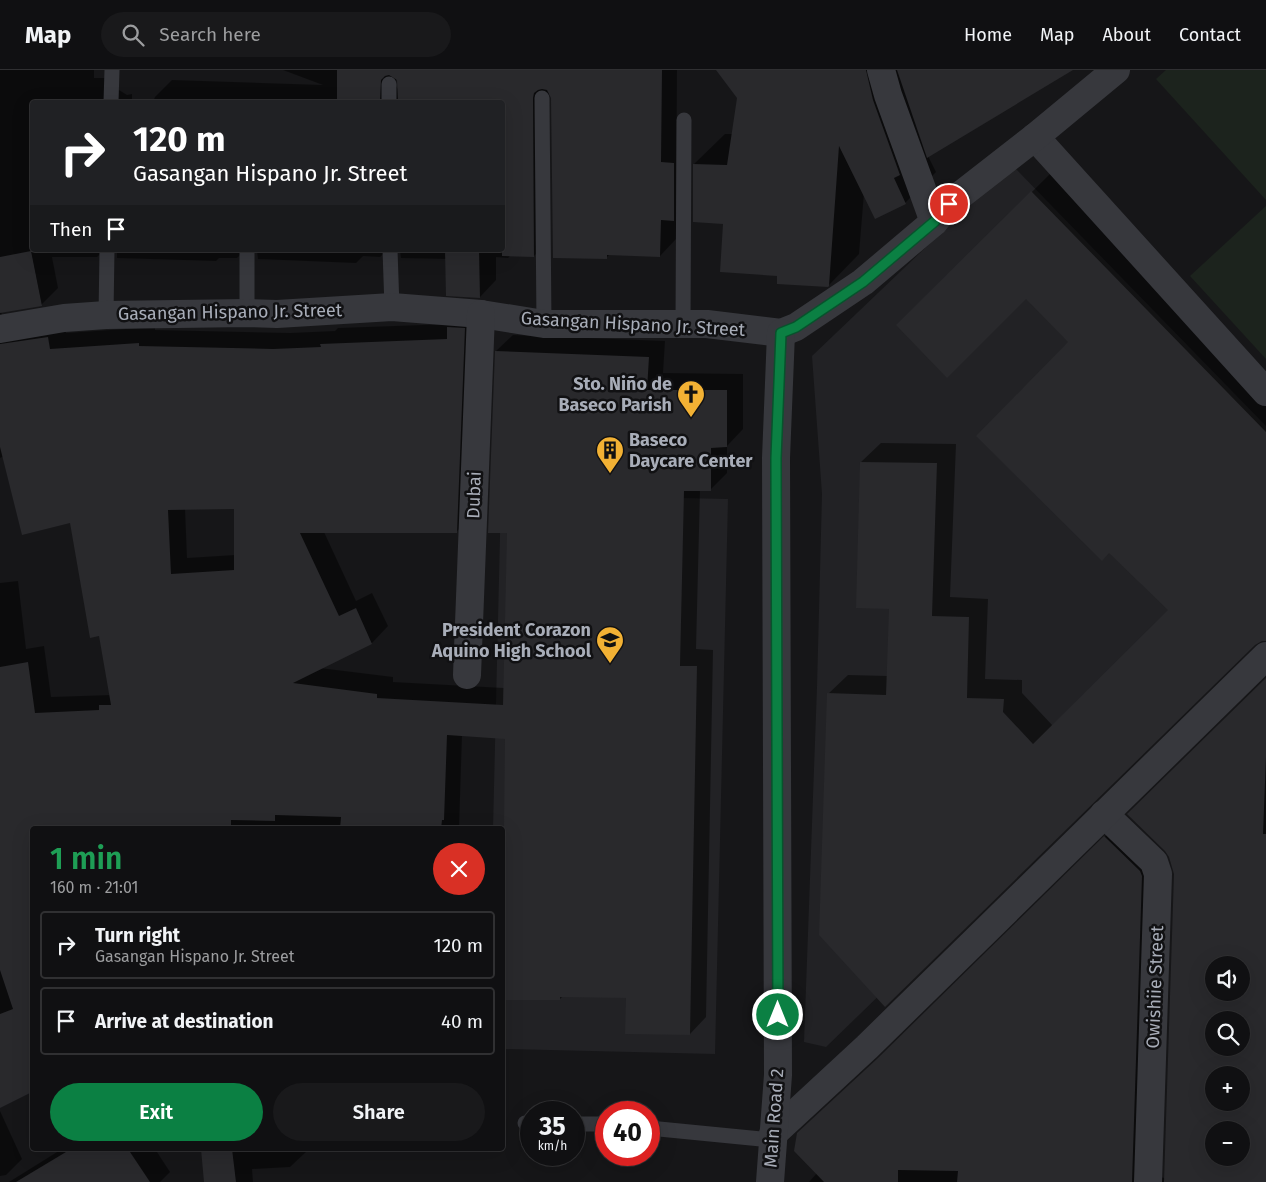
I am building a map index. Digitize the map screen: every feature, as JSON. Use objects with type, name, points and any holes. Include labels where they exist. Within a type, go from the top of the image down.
[{"type":"street","points":[[881,70],[888,95],[934,222]]},
{"type":"street","points":[[781,333],[796,327],[863,282],[934,222],[949,204],[1036,137],[1116,70]]},
{"type":"street","points":[[1036,137],[1266,392]]},
{"type":"street","name":"Gasangan Hispano Jr. Street","points":[[0,330],[64,318],[106,315],[277,314],[392,307],[481,314],[544,324],[707,324],[781,333]]},
{"type":"street","name":"Dubai","points":[[467,675],[481,314]]},
{"type":"street","name":"Main Road 2","points":[[770,1182],[772,1134],[778,1075],[776,458],[781,333]]},
{"type":"street","points":[[772,1134],[867,1047],[1266,656]]},
{"type":"street","name":"Owishiie Street","points":[[1104,814],[1154,862],[1158,874],[1148,1182]]},
{"type":"lane","points":[[111,100],[112,70]]},
{"type":"lane","points":[[389,84],[389,100]]},
{"type":"lane","points":[[542,98],[544,324]]},
{"type":"lane","points":[[684,120],[684,324]]},
{"type":"lane","points":[[106,315],[107,252]]},
{"type":"lane","points":[[247,252],[247,313]]},
{"type":"lane","points":[[390,252],[392,307]]},
{"type":"lane","points":[[660,1129],[761,1139],[772,1134]]},
{"type":"shaded area","points":[[1166,70],[1266,70],[1266,200],[1156,79]]},
{"type":"shaded area","points":[[1012,165],[1266,426],[1266,620],[826,1047],[804,1042],[822,494],[812,356]]},
{"type":"shaded area","points":[[1266,206],[1266,359],[1190,276]]},
{"type":"shaded area","name":"President Corazon Aquino High School","points":[[501,494],[728,499],[715,1054],[505,1049],[505,826],[493,826]]},
{"type":"building","points":[[337,70],[662,70],[661,162],[674,163],[674,221],[661,220],[660,257],[607,255],[607,259],[553,258],[551,98],[547,90],[538,90],[534,93],[533,98],[534,257],[502,256],[502,252],[505,252],[505,100],[398,100],[397,80],[389,75],[381,80],[380,100],[337,100]]},
{"type":"building","points":[[716,70],[866,70],[873,100],[900,175],[894,178],[906,204],[875,219],[839,146],[828,287],[777,284],[777,276],[720,272],[723,224],[693,222],[693,164],[727,165],[737,98]]},
{"type":"building","points":[[897,70],[1073,70],[927,158]]},
{"type":"building","points":[[1031,191],[1266,432],[1266,641],[1255,645],[885,1007],[819,935],[827,693],[886,695],[889,609],[856,608],[860,462],[937,463],[932,616],[969,617],[967,698],[1004,699],[1003,712],[1033,744],[1168,610],[1109,553],[1102,561],[976,436],[1068,342],[1026,299],[947,378],[896,325]]},
{"type":"building","points":[[31,252],[42,306],[0,313],[0,257]]},
{"type":"building","points":[[445,252],[479,252],[480,298],[446,296]]},
{"type":"building","points":[[447,327],[465,328],[457,533],[300,533],[339,616],[356,608],[372,644],[293,683],[377,694],[377,698],[503,705],[507,533],[488,533],[495,351],[649,357],[647,390],[727,390],[727,447],[711,448],[711,491],[684,491],[680,666],[697,666],[690,1035],[625,1034],[626,998],[560,997],[560,1000],[505,1000],[505,739],[447,735],[444,820],[442,820],[441,826],[340,826],[341,817],[275,815],[275,821],[231,820],[231,826],[30,826],[30,1093],[0,1108],[0,1014],[13,1009],[0,970],[0,667],[28,662],[35,713],[99,710],[99,705],[111,705],[99,636],[90,638],[70,523],[22,535],[0,447],[0,344],[48,337],[50,349],[139,343],[139,346],[273,349],[321,347],[320,344],[447,339]],"holes":[[[234,509],[234,570],[171,574],[168,510]]]},
{"type":"building","points":[[1266,678],[1266,757],[1263,834],[1266,834],[1266,1182],[1164,1182],[1174,874],[1169,857],[1127,814]]},
{"type":"building","points":[[1104,836],[1140,871],[1142,876],[1132,1182],[957,1182],[958,1171],[898,1170],[898,1182],[824,1182],[794,1151],[797,1133],[878,1058]]},
{"type":"building","points":[[68,1151],[129,1151],[150,1182],[16,1182]]},
{"type":"building","points":[[201,1151],[232,1151],[236,1182],[204,1182]]},
{"type":"place","name":"Sto. Niño de Baseco Parish","points":[[691,418]]},
{"type":"place","name":"Baseco Daycare Center","points":[[610,474]]},
{"type":"place","name":"President Corazon Aquino High School","points":[[610,664]]},
{"type":"route","points":[[778,1015],[776,458],[781,333],[796,327],[822,311],[863,282],[934,222],[949,204]]}]
